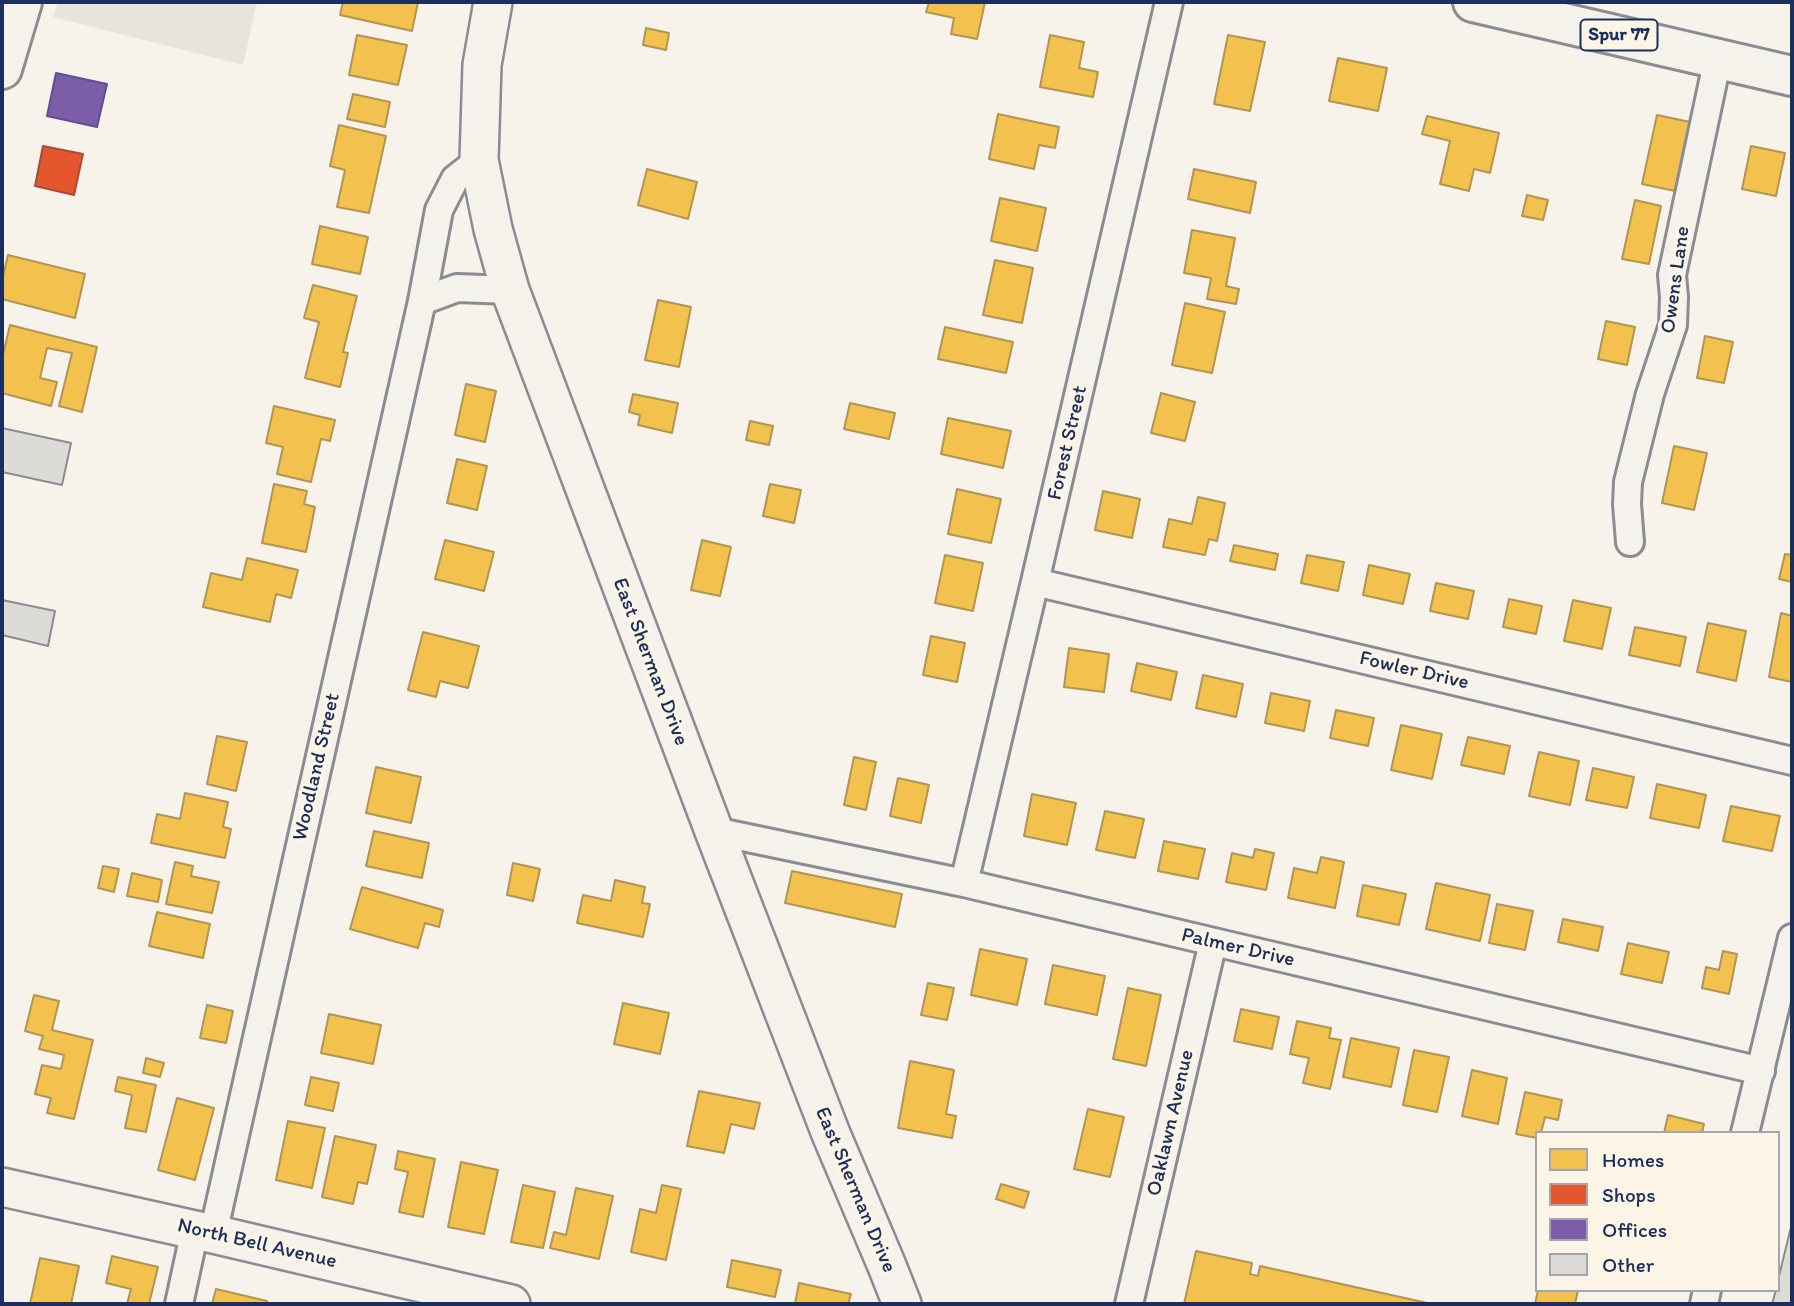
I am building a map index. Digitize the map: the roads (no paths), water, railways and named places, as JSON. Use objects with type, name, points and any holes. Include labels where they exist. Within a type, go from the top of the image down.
[{"type":"main road","points":[[2,69],[22,2]]},
{"type":"main road","name":"East Sherman Drive","points":[[493,2],[482,65],[479,160],[493,229],[510,290],[831,1134],[902,1304]]},
{"type":"main road","name":"Spur 77","points":[[1473,2],[1792,76]]},
{"type":"main road","name":"North Bell Avenue","points":[[2,1186],[511,1304]]},
{"type":"street","name":"Forest Street","points":[[964,883],[1169,2]]},
{"type":"street","name":"Owens Lane","points":[[1630,542],[1628,482],[1650,394],[1673,325],[1672,275],[1718,58]]},
{"type":"street","name":"Woodland Street","points":[[179,1304],[204,1232],[422,301],[439,210],[455,179],[479,160]]},
{"type":"street","points":[[422,301],[457,288],[510,290]]},
{"type":"street","name":"Fowler Drive","points":[[1035,582],[1792,761]]},
{"type":"street","name":"Palmer Drive","points":[[714,831],[964,883],[1761,1071]]},
{"type":"street","points":[[1746,1131],[1792,938]]},
{"type":"street","name":"Oaklawn Avenue","points":[[1129,1304],[1213,942]]}]
